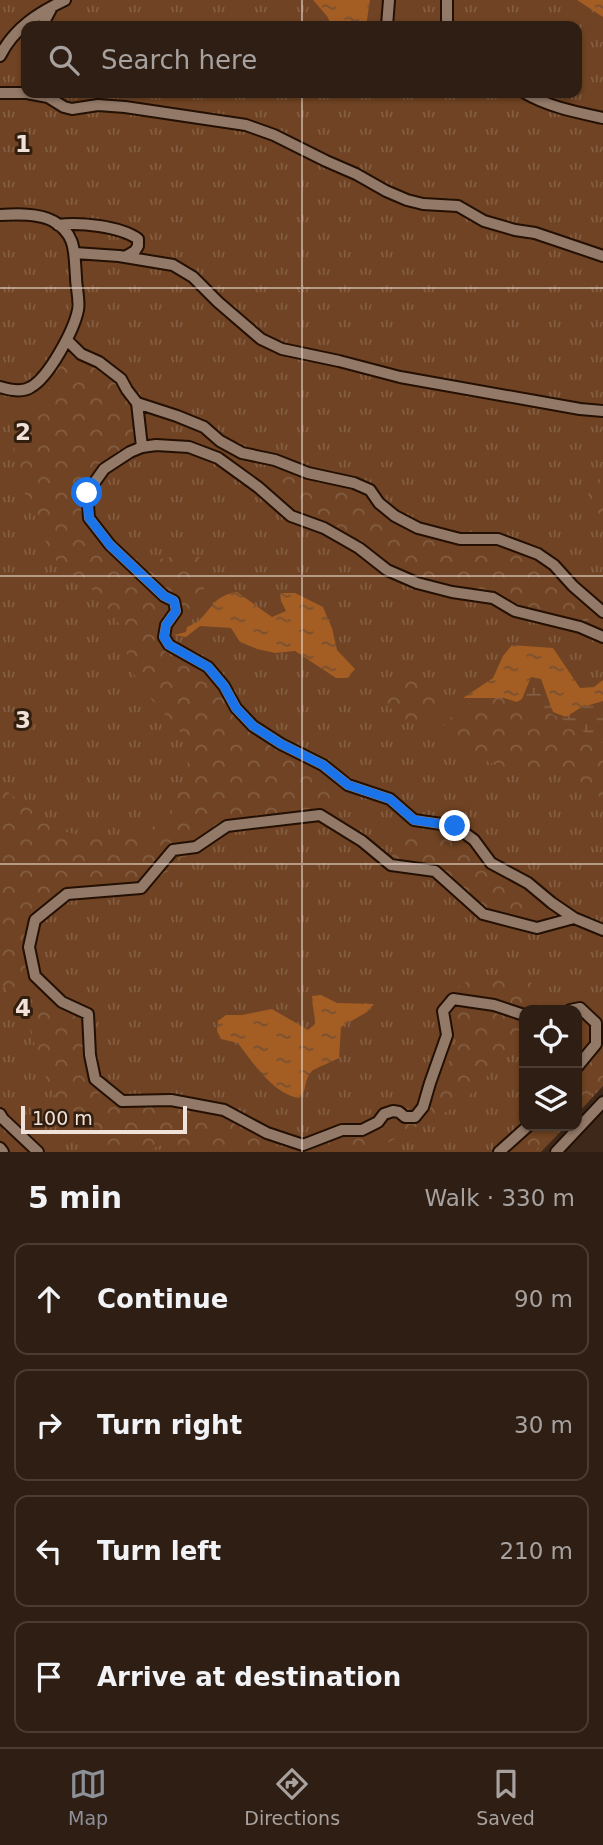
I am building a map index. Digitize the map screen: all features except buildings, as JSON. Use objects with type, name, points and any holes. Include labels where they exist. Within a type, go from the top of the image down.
[{"type":"street","points":[[29,21],[65,0]]},
{"type":"street","points":[[387,21],[389,0]]},
{"type":"street","points":[[447,0],[447,21]]},
{"type":"street","points":[[44,21],[52,6]]},
{"type":"street","points":[[0,56],[6,38],[21,27]]},
{"type":"street","points":[[0,93],[21,93]]},
{"type":"street","points":[[52,98],[72,109],[125,107],[246,125],[274,135],[407,200],[457,206],[484,221],[536,233],[603,256]]},
{"type":"street","points":[[535,98],[552,106],[603,118]]},
{"type":"street","points":[[0,215],[32,215],[51,220],[64,230],[75,253],[79,307],[66,340],[47,371],[32,387],[19,391],[0,387]]},
{"type":"street","points":[[58,225],[69,223],[130,233],[156,261]]},
{"type":"street","points":[[125,257],[135,251],[138,239]]},
{"type":"street","points":[[75,253],[125,257],[173,265],[192,277],[261,339],[282,349],[400,377],[603,411]]},
{"type":"street","points":[[66,340],[82,354],[99,362],[121,379],[137,403],[142,447]]},
{"type":"street","points":[[137,403],[204,427],[220,442],[242,453],[275,460],[309,473],[354,483],[370,490],[379,503],[395,516],[418,528],[460,539],[498,539],[538,554],[554,565],[603,612]]},
{"type":"street","points":[[603,638],[580,627],[514,611],[493,598],[417,583],[387,570],[359,548],[324,528],[291,516],[258,487],[218,458],[189,447],[156,445],[130,452],[104,469],[87,493],[89,518],[110,545],[164,596],[174,601],[176,611],[166,625],[164,637],[169,645],[208,667],[224,686],[236,708],[253,726],[323,765],[348,785],[390,799],[414,820],[455,826],[474,840],[491,863],[528,883],[574,918],[603,930]]},
{"type":"street","points":[[519,1013],[494,1005],[453,999],[443,1011],[447,1035],[423,1107],[415,1117],[405,1117],[393,1111],[384,1114],[378,1122],[362,1130],[342,1130],[303,1145],[267,1133],[224,1110],[171,1100],[122,1101],[94,1079],[88,1014],[62,1002],[35,976],[29,947],[35,920],[67,894],[141,888],[173,850],[196,847],[227,826],[320,815],[362,841],[391,865],[435,871],[483,914],[537,928],[574,918]]},
{"type":"street","points":[[582,1010],[596,1023],[596,1044],[582,1061]]},
{"type":"street","points":[[556,1152],[603,1102]]},
{"type":"street","points":[[0,1114],[38,1152]]},
{"type":"street","points":[[499,1152],[522,1131]]},
{"type":"green space","points":[[0,0],[603,0],[603,1086],[582,1109],[582,1005],[519,1005],[519,1131],[561,1131],[541,1152],[0,1152]]},
{"type":"green space","points":[[68,348],[112,374],[130,396],[139,431],[131,446],[93,476],[85,490],[83,506],[107,548],[134,559],[194,554],[205,561],[209,578],[197,605],[165,621],[163,636],[210,674],[253,734],[325,775],[333,786],[330,802],[321,810],[245,815],[219,823],[202,837],[181,863],[159,877],[123,887],[63,892],[33,909],[24,930],[22,953],[28,977],[47,999],[73,1015],[83,1026],[89,1079],[102,1098],[122,1107],[174,1105],[217,1114],[275,1146],[305,1150],[354,1134],[377,1132],[394,1121],[417,1118],[434,1098],[458,1039],[449,992],[474,977],[506,975],[535,984],[538,1005],[519,1005],[519,1037],[509,1053],[461,1104],[372,1152],[177,1152],[159,1145],[149,1152],[101,1152],[89,1147],[64,1114],[45,1075],[23,1009],[0,982],[0,786],[56,829],[93,839],[140,836],[168,816],[189,770],[181,733],[146,693],[130,668],[121,626],[94,591],[53,558],[23,489],[13,447],[12,427],[24,409],[42,397],[54,381],[60,356]]},
{"type":"green space","points":[[271,471],[290,471],[351,491],[374,503],[394,523],[422,537],[462,550],[492,547],[537,559],[592,609],[587,624],[526,609],[500,594],[418,579],[382,562],[359,541],[334,525],[294,511],[261,483]]},
{"type":"green space","points":[[599,479],[603,481],[603,518],[590,503],[586,482]]},
{"type":"green space","points":[[405,672],[443,696],[438,715],[426,724],[418,724],[401,717],[385,702],[383,685],[393,675]]},
{"type":"green space","points":[[531,677],[541,679],[546,691],[580,708],[603,701],[603,743],[549,712],[517,702],[522,699]]},
{"type":"green space","points":[[476,698],[504,698],[530,705],[603,743],[603,804],[595,788],[564,775],[499,766],[455,749],[440,732],[449,719]]},
{"type":"green space","points":[[409,822],[450,828],[466,838],[485,862],[542,891],[544,909],[531,919],[506,916],[478,908],[455,882],[392,862],[394,839]]},
{"type":"green space","points":[[603,1048],[603,1083],[582,1104],[582,1071]]},
{"type":"green space","points":[[530,1131],[555,1131],[534,1152],[510,1152]]},
{"type":"water","points":[[313,0],[370,0],[367,21],[330,21]]},
{"type":"water","points":[[577,0],[603,0],[603,17]]},
{"type":"water","points":[[237,592],[272,617],[286,611],[280,593],[295,593],[323,607],[337,650],[355,669],[347,678],[336,678],[295,651],[275,653],[240,642],[231,628],[200,626],[186,637],[174,635],[186,632],[187,627],[201,618],[220,598]]},
{"type":"water","points":[[512,645],[553,648],[580,688],[594,687],[603,680],[603,701],[580,708],[566,717],[553,712],[541,679],[531,677],[522,699],[517,702],[504,698],[463,698],[493,678],[503,656]]},
{"type":"water","points":[[321,995],[337,1003],[374,1004],[367,1012],[341,1027],[339,1058],[312,1071],[300,1098],[291,1096],[273,1085],[238,1043],[221,1039],[217,1031],[218,1021],[226,1015],[272,1009],[308,1030],[315,1024],[312,996]]},
{"type":"route","points":[[87,493],[89,518],[110,545],[164,596],[174,601],[176,611],[166,625],[164,637],[169,645],[208,667],[224,686],[236,708],[253,726],[323,765],[348,785],[390,799],[414,820],[455,826]]}]
